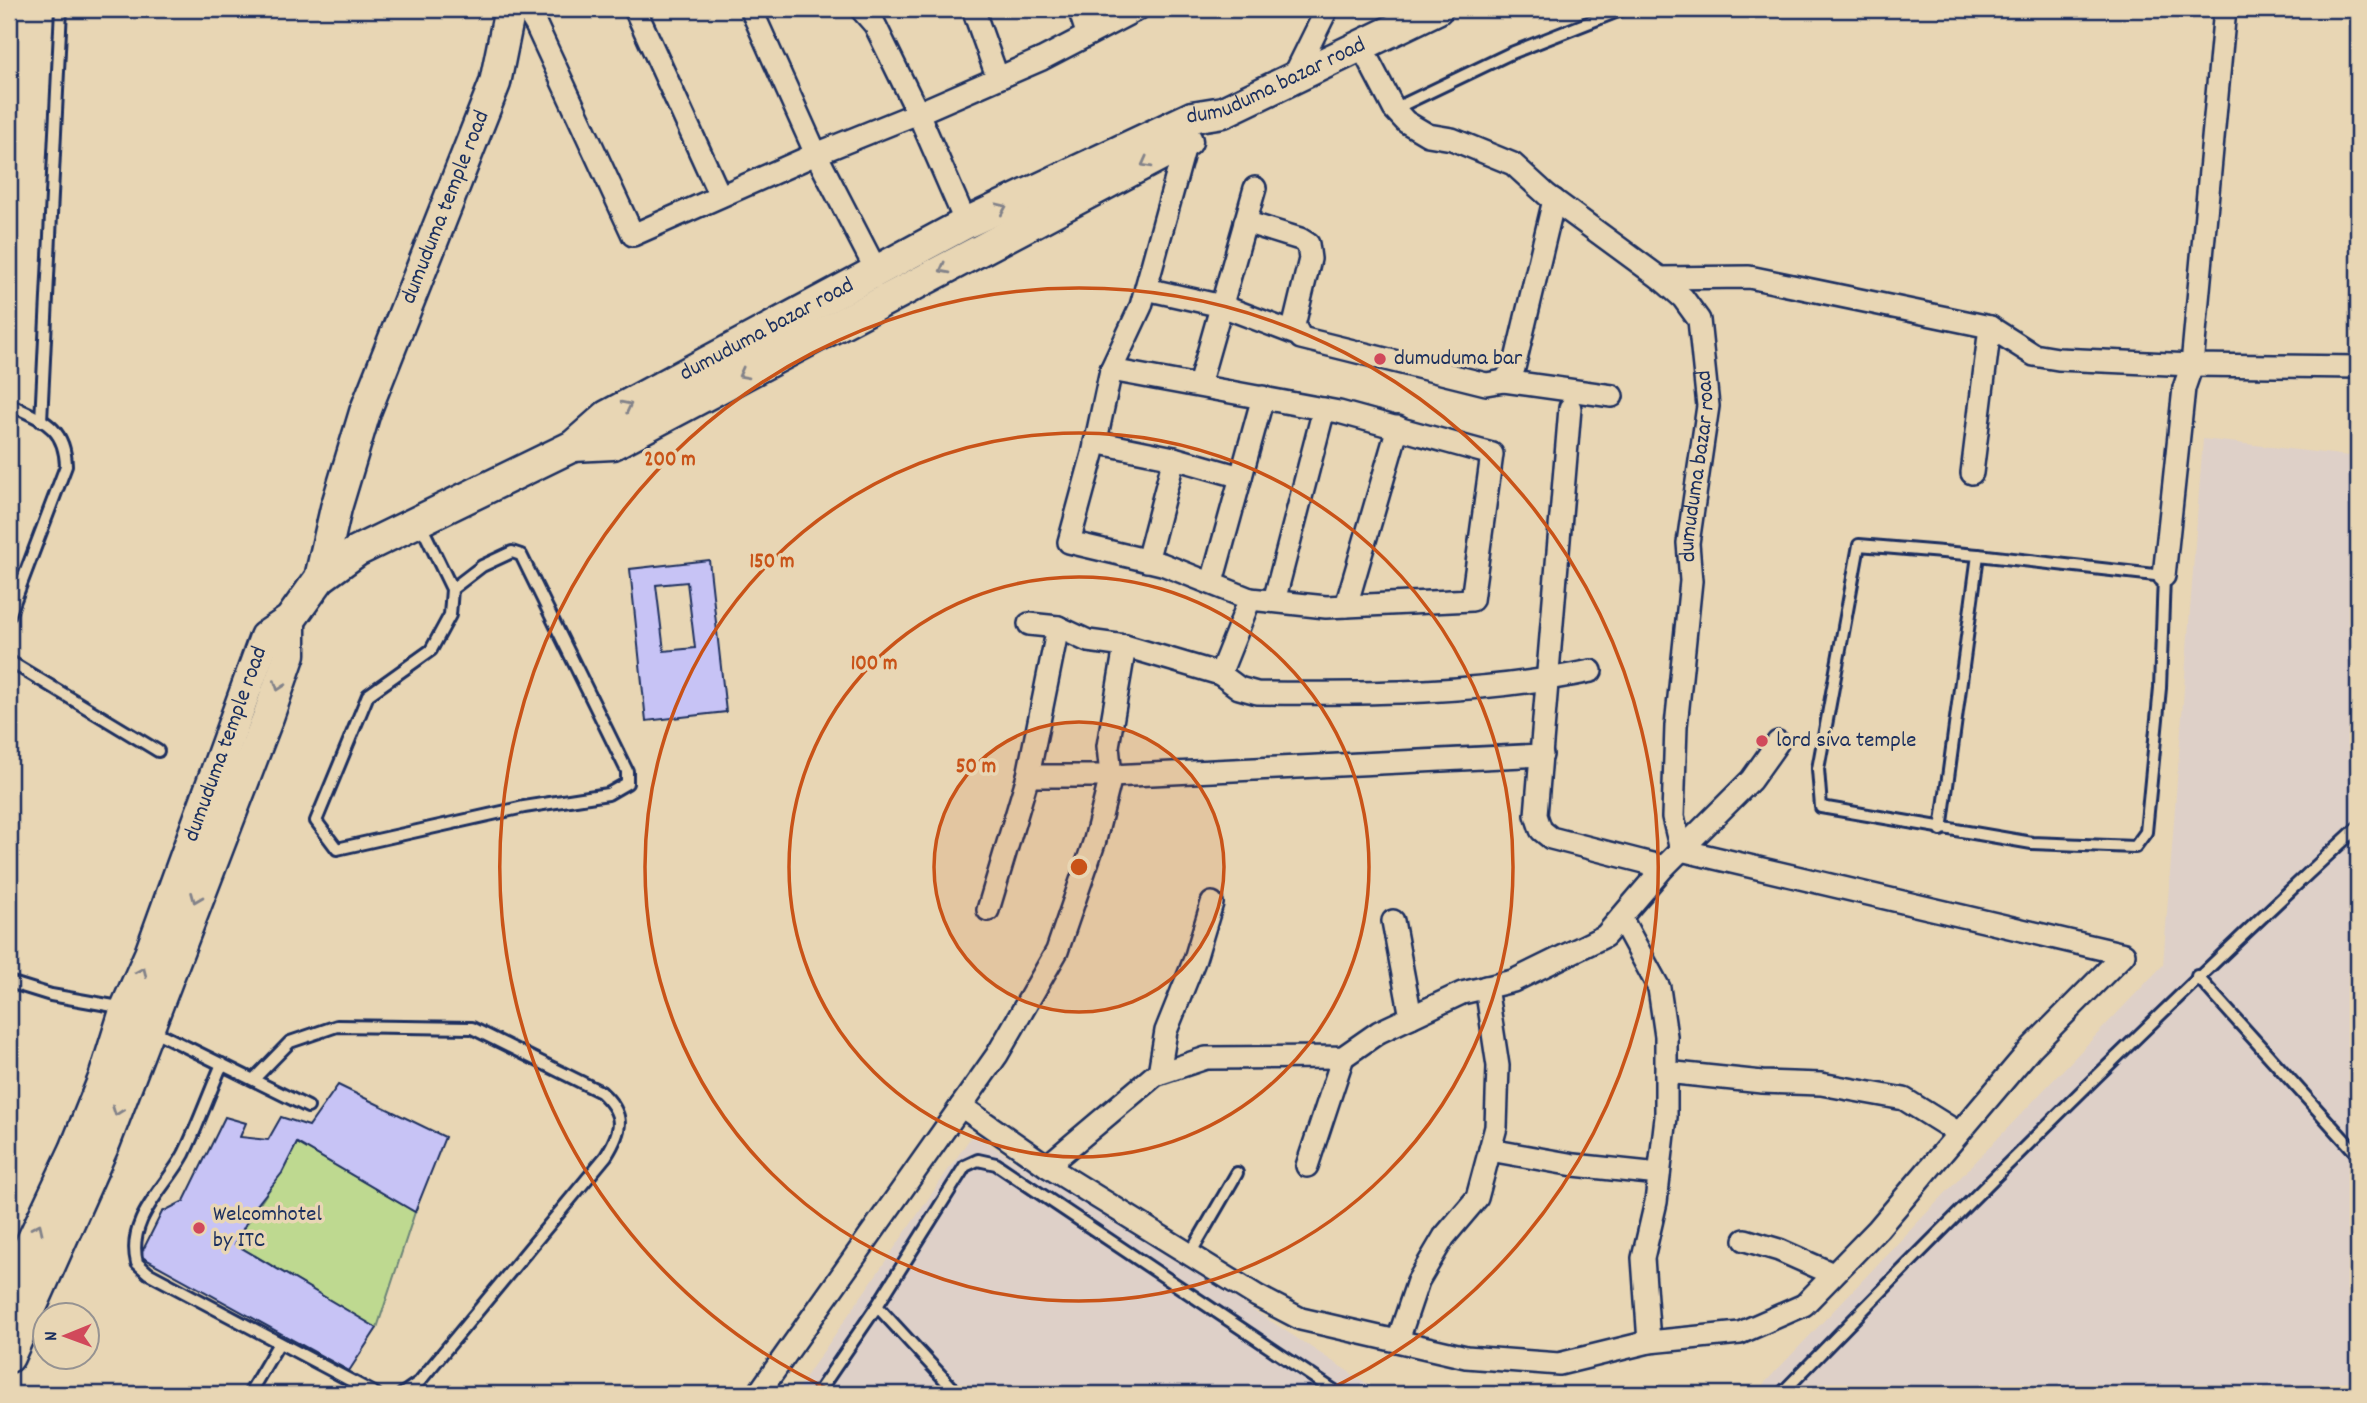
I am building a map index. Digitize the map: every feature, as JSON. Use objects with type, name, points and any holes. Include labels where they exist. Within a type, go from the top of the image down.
[{"type":"street","name":"dumuduma temple road","points":[[9,1290],[75,1150],[104,1077],[125,1008],[150,954],[265,637],[290,620],[320,578],[336,508],[365,412],[495,83],[510,9]]},
{"type":"street","points":[[526,9],[537,24],[632,235],[918,113],[997,76],[1042,59],[1087,33],[1138,9]]},
{"type":"street","points":[[635,9],[720,196]]},
{"type":"street","points":[[751,9],[817,154],[876,270]]},
{"type":"street","points":[[861,9],[875,25],[918,113],[966,223]]},
{"type":"street","points":[[973,9],[997,76]]},
{"type":"street","points":[[1079,9],[1087,33]]},
{"type":"street","points":[[1293,78],[1327,9]]},
{"type":"street","points":[[1360,44],[1437,9]]},
{"type":"street","points":[[2164,576],[2184,388],[2192,365],[2225,9]]},
{"type":"street","name":"dumuduma bazar road","points":[[320,578],[357,551],[573,446],[607,416],[687,376],[966,223],[1192,117],[1223,113],[1360,44],[1394,109],[1406,122],[1428,135],[1452,139],[1513,164],[1554,200],[1660,278],[1683,298],[1699,320],[1708,406],[1688,543],[1691,581],[1676,726],[1673,817],[1681,850]]},
{"type":"street","points":[[573,446],[613,444],[1199,135],[1223,113]]},
{"type":"street","points":[[1111,370],[1324,409],[1492,454],[1472,600],[1346,606],[1250,599],[1212,582],[1147,561],[1069,542],[1111,370],[1146,289],[1186,142]]},
{"type":"street","points":[[1199,385],[1255,188]]},
{"type":"street","points":[[1504,381],[1514,368],[1554,200]]},
{"type":"street","points":[[1245,222],[1308,244],[1310,259],[1294,326],[1296,334]]},
{"type":"street","points":[[1660,278],[1749,277],[1990,327],[2034,355],[2058,359],[2192,365],[2358,367]]},
{"type":"street","points":[[1146,289],[1222,306],[1301,338],[1486,384],[1504,381],[1612,396]]},
{"type":"street","points":[[1972,473],[1990,327]]},
{"type":"street","points":[[1212,582],[1263,397]]},
{"type":"street","points":[[1570,408],[1536,815],[1542,830],[1551,838],[1664,867]]},
{"type":"street","points":[[1274,601],[1324,409]]},
{"type":"street","points":[[1346,606],[1398,428]]},
{"type":"street","points":[[1095,442],[1174,458],[1241,477]]},
{"type":"street","points":[[1147,561],[1174,458]]},
{"type":"street","points":[[1220,674],[1250,599]]},
{"type":"street","points":[[9,1357],[105,1142],[268,717],[290,654],[290,620]]},
{"type":"street","points":[[1029,624],[1058,627],[1088,641],[1125,646],[1220,674],[1238,688],[1257,693],[1375,695],[1549,680],[1591,671]]},
{"type":"street","points":[[988,910],[1028,776],[1058,627]]},
{"type":"street","points":[[758,1394],[997,1055],[1057,951],[1095,840],[1111,776],[1108,746],[1125,646]]},
{"type":"street","points":[[1047,1166],[1159,1073],[1206,1058],[1343,1057],[1379,1032],[1462,993],[1513,981],[1605,936],[1664,867],[1751,780],[1778,742]]},
{"type":"street","points":[[1028,776],[1111,776],[1542,755]]},
{"type":"street","points":[[961,1106],[1047,1166],[1301,1319],[1466,1357],[1559,1364],[1649,1342],[1740,1334],[1804,1304],[1878,1229],[1957,1132],[2032,1047],[2124,954],[1681,850]]},
{"type":"street","points":[[1159,1073],[1166,1031],[1195,959],[1212,903]]},
{"type":"street","points":[[1621,918],[1659,988],[1666,1036],[1666,1116],[1660,1174],[1643,1258],[1649,1342]]},
{"type":"street","points":[[1393,921],[1411,1017]]},
{"type":"street","points":[[1398,1340],[1418,1281],[1444,1237],[1477,1198],[1496,1127],[1498,1066],[1486,987]]},
{"type":"street","points":[[1307,1166],[1343,1057]]},
{"type":"street","points":[[1666,1072],[1762,1082],[1821,1084],[1904,1099],[1957,1132]]},
{"type":"street","points":[[1490,1150],[1574,1165],[1660,1174]]},
{"type":"street","points":[[1745,1240],[1779,1250],[1833,1274]]},
{"type":"lane","points":[[41,421],[61,9]]},
{"type":"lane","points":[[1394,109],[1509,54],[1623,9]]},
{"type":"lane","points":[[9,404],[41,421],[61,438],[65,448],[66,466],[9,616]]},
{"type":"lane","points":[[419,521],[452,589],[450,615],[431,650],[368,695],[316,821],[337,849],[524,807],[608,794],[627,783],[627,771],[521,555],[512,552],[482,566],[452,589]]},
{"type":"lane","points":[[1858,545],[1978,555],[2164,576],[2160,688],[2146,832],[2135,847],[2032,843],[1941,830],[1821,807],[1818,769],[1858,545]]},
{"type":"lane","points":[[1941,830],[1978,555]]},
{"type":"lane","points":[[9,661],[158,751]]},
{"type":"lane","points":[[1782,1394],[1996,1173],[2197,976],[2358,827]]},
{"type":"lane","points":[[2197,976],[2358,1154]]},
{"type":"lane","points":[[9,982],[51,995],[125,1008]]},
{"type":"lane","points":[[254,1079],[290,1042],[337,1026],[472,1028],[601,1092],[615,1105],[620,1119],[617,1139],[606,1156],[419,1382],[402,1394]]},
{"type":"lane","points":[[148,1028],[308,1107]]},
{"type":"lane","points":[[222,1064],[184,1152],[151,1201],[135,1234],[134,1251],[137,1263],[148,1273],[376,1394]]},
{"type":"lane","points":[[817,1394],[877,1306],[965,1166],[971,1161],[985,1160],[996,1164],[1339,1394]]},
{"type":"lane","points":[[1190,1254],[1237,1173]]},
{"type":"lane","points":[[877,1306],[958,1394]]},
{"type":"lane","points":[[250,1394],[279,1343]]},
{"type":"shaded area","points":[[2203,439],[2358,457],[2358,1394],[1754,1394],[2163,965]]},
{"type":"shaded area","points":[[973,1134],[1232,1296],[1383,1394],[794,1394]]},
{"type":"green space","points":[[297,1143],[415,1212],[377,1328],[235,1244]]},
{"type":"building","points":[[709,560],[726,712],[646,721],[630,569]],"holes":[[[687,582],[695,648],[664,651],[656,585]]]},
{"type":"building","name":"Welcomhotel by ITC","points":[[338,1085],[445,1137],[415,1212],[297,1143],[282,1173],[253,1210],[235,1244],[377,1328],[349,1371],[140,1256],[162,1212],[184,1201],[225,1117],[246,1123],[240,1137],[268,1140],[281,1117],[309,1126]]},
{"type":"place","name":"dumuduma bar","points":[[1380,359]]},
{"type":"place","name":"lord siva temple","points":[[1762,741]]},
{"type":"place","name":"Welcomhotel by ITC","points":[[199,1228]]}]
